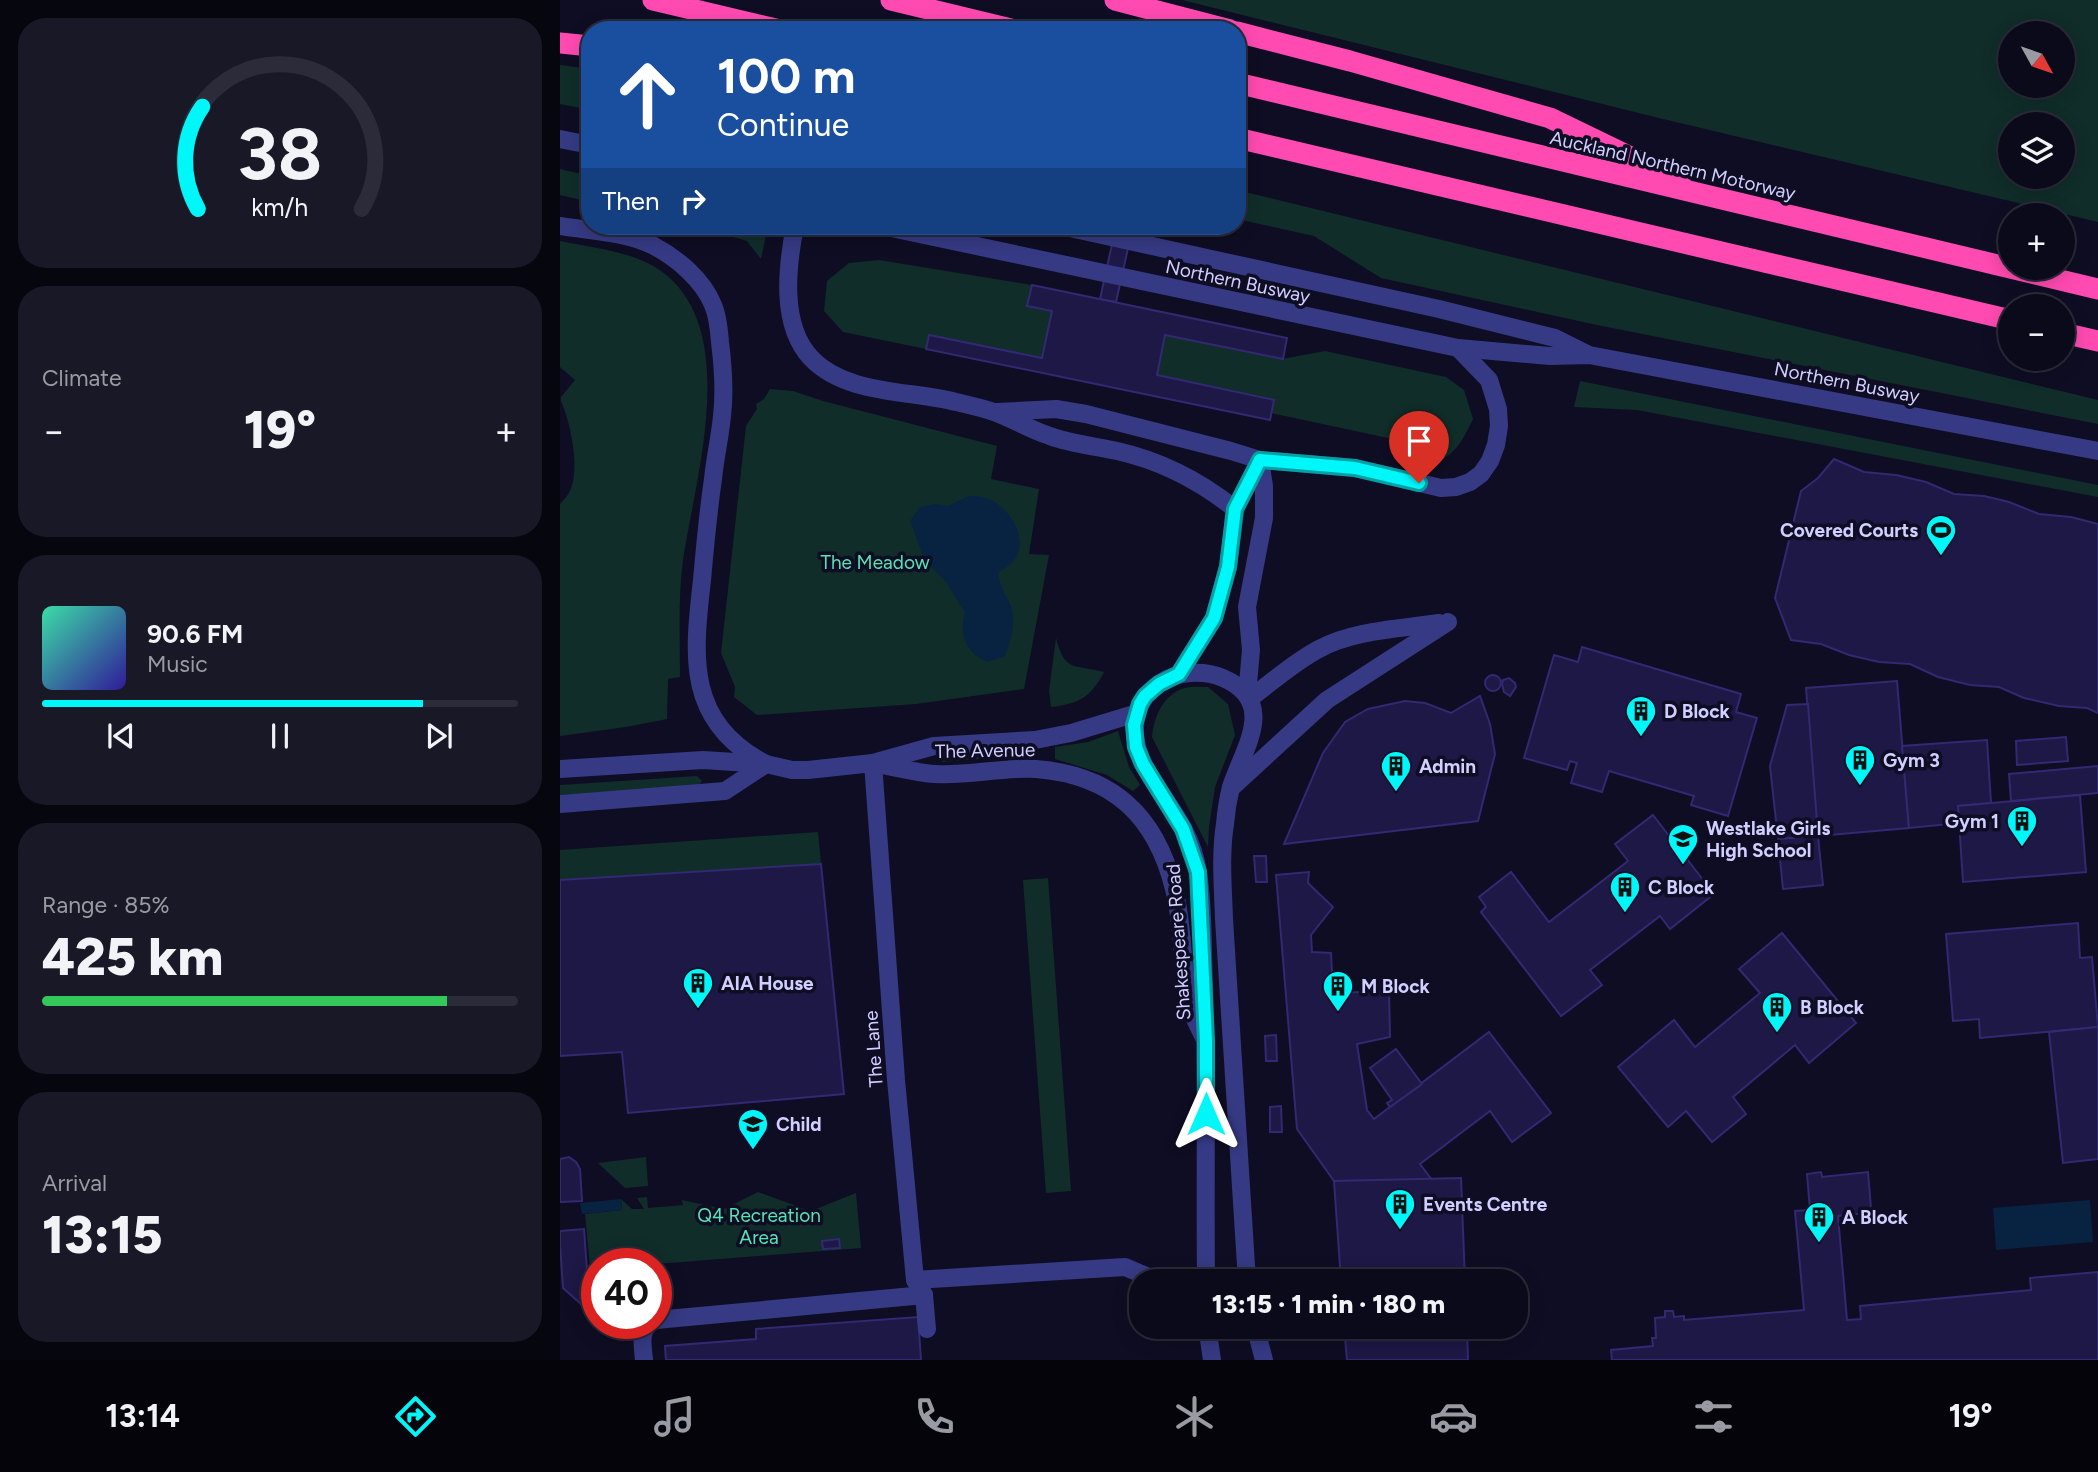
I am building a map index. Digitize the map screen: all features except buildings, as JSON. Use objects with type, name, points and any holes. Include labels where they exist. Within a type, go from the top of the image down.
[{"type":"highway","points":[[653,0],[742,21]]},
{"type":"highway","points":[[891,0],[978,21]]},
{"type":"highway","points":[[1115,0],[1196,21]]},
{"type":"highway","points":[[1246,34],[1550,118],[1716,199]]},
{"type":"highway","points":[[560,43],[581,45]]},
{"type":"highway","name":"Auckland Northern Motorway","points":[[1246,85],[2098,289]]},
{"type":"highway","points":[[1246,140],[1998,317]]},
{"type":"highway","points":[[2075,336],[2098,341]]},
{"type":"street","points":[[560,139],[581,143]]},
{"type":"street","points":[[560,226],[581,230]]},
{"type":"street","points":[[560,804],[725,791],[766,764],[739,747],[719,727],[705,702],[696,667],[697,623],[722,415],[723,368],[714,306],[691,274],[652,245],[610,235]]},
{"type":"street","points":[[794,235],[789,314],[801,342],[818,365],[861,384],[996,412],[1052,437],[1119,451],[1164,466],[1200,484],[1235,509]]},
{"type":"street","name":"Northern Busway","points":[[924,235],[1458,348],[1550,356],[1589,355],[2098,451]]},
{"type":"street","name":"Northern Busway","points":[[1102,235],[1439,309],[1555,338],[1589,355]]},
{"type":"street","points":[[996,412],[1056,409],[1086,414],[1260,460],[1355,468],[1441,488],[1470,482],[1481,474],[1496,445],[1498,409],[1489,380],[1458,348]]},
{"type":"street","points":[[1137,713],[1140,704],[1153,688],[1179,674],[1211,623],[1220,602],[1228,567],[1235,509],[1260,460]]},
{"type":"street","points":[[1246,1269],[1224,919],[1224,826],[1231,788],[1250,743],[1254,715],[1248,697],[1251,650],[1247,607],[1264,518],[1264,485],[1260,460]]},
{"type":"street","points":[[1231,788],[1327,700],[1448,622],[1334,642],[1309,654],[1248,697]]},
{"type":"street","points":[[1179,674],[1215,675],[1238,687],[1248,697]]},
{"type":"street","name":"The Avenue","points":[[560,769],[703,760],[808,770],[873,763],[934,746],[1035,740],[1071,733],[1137,713]]},
{"type":"street","name":"Shakespeare Road","points":[[1137,713],[1134,725],[1136,747],[1143,764],[1183,829],[1198,872],[1206,1041],[1206,1269]]},
{"type":"street","name":"The Avenue","points":[[873,763],[935,774],[1036,769],[1076,776],[1097,783],[1118,796],[1148,825],[1171,875],[1177,900],[1190,1008],[1206,1041]]},
{"type":"street","name":"The Lane","points":[[873,763],[895,1067],[927,1329]]},
{"type":"street","points":[[672,1318],[920,1288],[1125,1267],[1130,1269]]},
{"type":"street","points":[[642,1339],[644,1360]]},
{"type":"street","points":[[1209,1339],[1212,1360]]},
{"type":"street","points":[[1258,1339],[1264,1360]]},
{"type":"green space","points":[[1182,0],[2098,0],[2098,222],[2075,217],[2075,203],[2018,203]]},
{"type":"green space","points":[[560,65],[581,68],[581,108],[560,104]]},
{"type":"green space","points":[[560,169],[581,174],[581,200],[560,195]]},
{"type":"green space","points":[[1246,192],[2098,400],[2098,424],[1597,325],[1381,278],[1314,236],[1246,221]]},
{"type":"green space","points":[[726,235],[766,235],[761,259],[747,241]]},
{"type":"green space","points":[[560,241],[612,251],[650,264],[661,271],[686,297],[700,329],[707,367],[707,407],[703,448],[681,574],[680,677],[668,679],[667,719],[560,736],[560,504],[571,488],[575,466],[568,420],[561,397],[575,380],[560,367]]},
{"type":"green space","points":[[879,260],[1032,285],[1028,306],[1052,311],[1042,358],[929,335],[926,349],[843,332],[824,311],[827,281],[849,263]]},
{"type":"green space","points":[[1165,335],[1282,359],[1325,351],[1446,377],[1464,390],[1473,419],[1458,446],[1444,458],[1425,462],[1413,460],[1416,444],[1271,413],[1274,400],[1157,375]]},
{"type":"green space","points":[[1580,381],[2098,485],[2098,497],[1637,410],[1574,407]]},
{"type":"green space","name":"The Meadow","points":[[770,389],[793,391],[997,446],[991,479],[1039,489],[1029,554],[1049,555],[1024,689],[916,704],[757,715],[734,697],[735,687],[721,653],[746,426],[757,409],[756,404],[764,399]]},
{"type":"green space","points":[[1056,638],[1067,662],[1104,672],[1094,688],[1083,698],[1051,707],[1049,691]]},
{"type":"green space","points":[[1188,687],[1208,687],[1228,704],[1235,735],[1215,787],[1208,847],[1152,737],[1161,707],[1171,695]]},
{"type":"green space","points":[[1118,731],[1129,767],[1140,785],[1133,791],[1107,775],[1055,759],[1055,747],[1088,742]]},
{"type":"green space","points":[[991,750],[992,758],[942,762],[941,753]]},
{"type":"green space","points":[[697,776],[702,781],[698,786],[560,795],[560,785]]},
{"type":"green space","points":[[818,832],[821,864],[560,880],[560,850]]},
{"type":"green space","points":[[1048,878],[1071,1191],[1046,1193],[1023,880]]},
{"type":"green space","points":[[646,1157],[648,1186],[625,1188],[598,1163]]},
{"type":"green space","name":"Q4 Recreation Area","points":[[758,1192],[811,1211],[856,1193],[861,1248],[672,1263],[672,1248],[588,1248],[585,1214],[622,1210],[621,1199],[632,1209],[644,1209],[637,1198],[647,1197],[648,1208],[683,1205],[682,1200],[724,1209]]},
{"type":"water","points":[[969,496],[986,498],[1001,507],[1013,522],[1020,540],[1014,559],[999,572],[1013,616],[1010,640],[1005,656],[987,662],[973,653],[965,642],[965,612],[924,557],[910,521],[920,507],[935,504],[948,506]]},
{"type":"water","points":[[621,1199],[622,1210],[582,1214],[580,1203]]},
{"type":"water","points":[[2090,1200],[2093,1242],[1996,1250],[1993,1208]]},
{"type":"place","name":"Covered Courts","points":[[1941,557]]},
{"type":"place","name":"D Block","points":[[1641,738]]},
{"type":"place","name":"Gym 3","points":[[1860,787]]},
{"type":"place","name":"Admin","points":[[1396,793]]},
{"type":"place","name":"Gym 1","points":[[2022,848]]},
{"type":"place","name":"Westlake Girls High School","points":[[1683,866]]},
{"type":"place","name":"C Block","points":[[1625,914]]},
{"type":"place","name":"AIA House","points":[[698,1010]]},
{"type":"place","name":"M Block","points":[[1338,1013]]},
{"type":"place","name":"B Block","points":[[1777,1034]]},
{"type":"place","name":"Child","points":[[753,1151]]},
{"type":"place","name":"Events Centre","points":[[1400,1231]]},
{"type":"place","name":"A Block","points":[[1819,1244]]},
{"type":"route","points":[[1206,1114],[1206,1041],[1198,872],[1183,829],[1143,764],[1136,747],[1134,725],[1140,704],[1153,688],[1179,674],[1214,618],[1228,567],[1235,509],[1260,460],[1355,468],[1419,483]]}]
